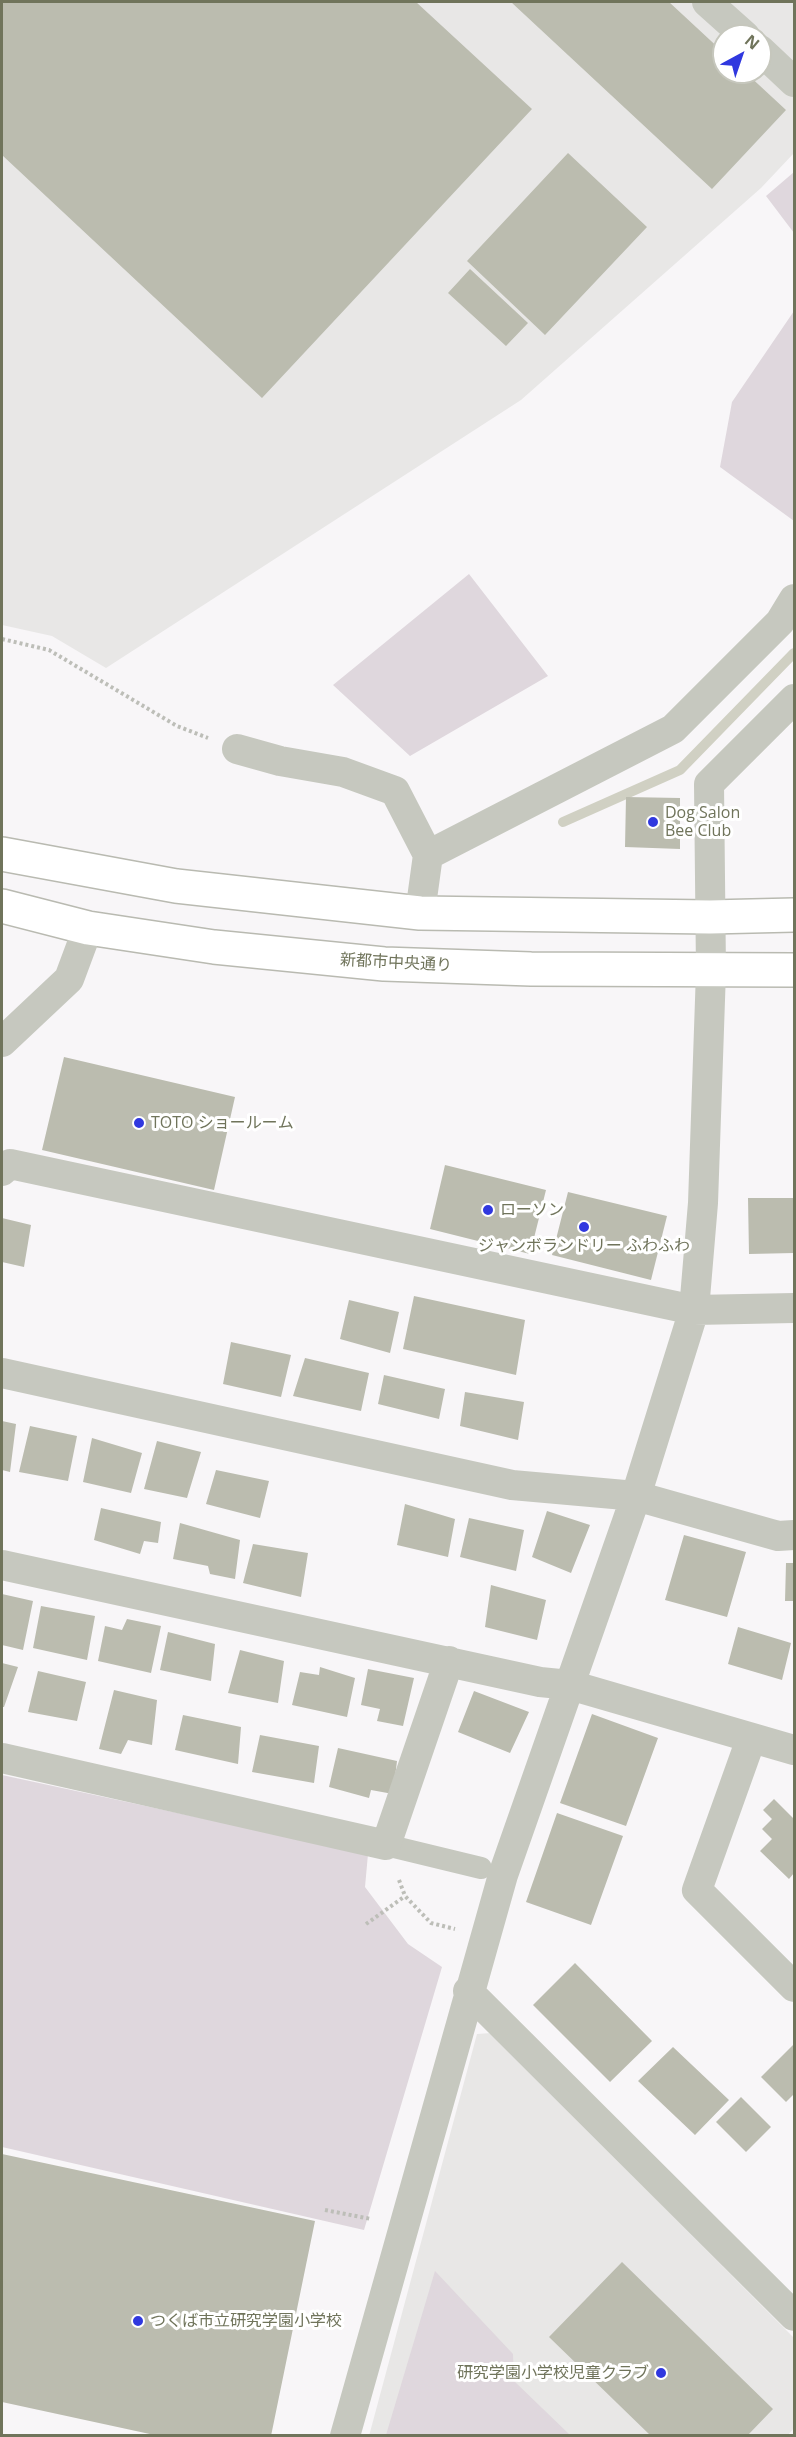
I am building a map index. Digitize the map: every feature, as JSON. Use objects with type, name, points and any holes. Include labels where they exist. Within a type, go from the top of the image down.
[{"type":"main road","points":[[2,854],[176,886],[420,914],[710,917],[795,915]]},
{"type":"main road","name":"新都市中央通り","points":[[2,906],[88,928],[214,947],[384,964],[711,971],[795,970]]},
{"type":"street","points":[[707,2],[732,24]]},
{"type":"street","points":[[772,61],[795,82]]},
{"type":"street","points":[[428,855],[673,729],[780,622],[795,599]]},
{"type":"street","points":[[345,2436],[468,1991],[503,1875],[636,1496],[694,1310],[704,1203],[711,971],[709,784],[795,699]]},
{"type":"street","points":[[237,749],[280,761],[343,772],[395,791],[428,855],[420,914]]},
{"type":"street","points":[[2,1042],[69,978],[88,928]]},
{"type":"street","points":[[2,1172],[10,1164],[694,1310],[795,1308]]},
{"type":"street","points":[[2,1373],[512,1485],[636,1496],[778,1536],[795,1535]]},
{"type":"street","points":[[2,1565],[540,1682],[570,1685],[795,1750]]},
{"type":"street","points":[[396,1847],[449,1661]]},
{"type":"street","points":[[752,1739],[697,1890],[795,1987]]},
{"type":"street","points":[[2,1758],[481,1868]]},
{"type":"street","points":[[468,1991],[795,2316]]},
{"type":"path","points":[[2,639],[49,650],[177,726],[237,749]]},
{"type":"path","points":[[396,1847],[399,1880],[405,1896],[431,1923],[464,1931]]},
{"type":"path","points":[[366,1924],[405,1896]]},
{"type":"path","points":[[325,2210],[376,2220]]},
{"type":"shaded area","points":[[2,2],[794,2],[794,153],[761,188],[521,400],[106,668],[52,636],[2,625]]},
{"type":"shaded area","points":[[794,172],[794,233],[766,196]]},
{"type":"shaded area","points":[[794,311],[794,521],[720,467],[732,402]]},
{"type":"shaded area","points":[[469,574],[548,676],[410,756],[333,685]]},
{"type":"shaded area","points":[[2,1775],[368,1854],[365,1887],[408,1944],[442,1967],[364,2230],[2,2147]]},
{"type":"shaded area","points":[[491,2033],[794,2338],[794,2428],[788,2435],[369,2436],[477,2034]]},
{"type":"shaded area","points":[[435,2271],[513,2354],[514,2381],[570,2435],[386,2435]]},
{"type":"building","points":[[2,2],[416,2],[532,109],[262,398],[2,155]]},
{"type":"building","points":[[511,2],[669,2],[712,42],[712,84],[758,84],[786,110],[712,189]]},
{"type":"building","points":[[568,153],[647,227],[545,335],[467,261]]},
{"type":"building","points":[[470,269],[528,323],[506,346],[448,293]]},
{"type":"building","name":"Dog Salon Bee Club","points":[[626,797],[680,798],[680,849],[625,847]]},
{"type":"building","name":"TOTO ショールーム","points":[[64,1057],[235,1097],[214,1190],[42,1150]]},
{"type":"building","name":"ローソン","points":[[445,1165],[546,1190],[530,1254],[430,1229]]},
{"type":"building","points":[[568,1192],[667,1216],[651,1280],[552,1255]]},
{"type":"building","points":[[748,1198],[794,1198],[794,1253],[749,1254]]},
{"type":"building","points":[[2,1218],[31,1225],[24,1267],[2,1262]]},
{"type":"building","points":[[414,1296],[525,1320],[516,1375],[403,1349]]},
{"type":"building","points":[[349,1300],[399,1312],[390,1353],[340,1339]]},
{"type":"building","points":[[231,1342],[291,1355],[281,1397],[223,1384]]},
{"type":"building","points":[[305,1358],[369,1373],[361,1411],[293,1396]]},
{"type":"building","points":[[384,1375],[445,1389],[439,1419],[378,1404]]},
{"type":"building","points":[[465,1392],[524,1402],[518,1440],[460,1426]]},
{"type":"building","points":[[2,1421],[16,1424],[10,1472],[2,1470]]},
{"type":"building","points":[[30,1426],[77,1436],[68,1481],[19,1472]]},
{"type":"building","points":[[92,1438],[142,1453],[131,1493],[83,1482]]},
{"type":"building","points":[[157,1441],[201,1452],[187,1498],[144,1489]]},
{"type":"building","points":[[216,1470],[269,1481],[260,1518],[206,1504]]},
{"type":"building","points":[[405,1504],[455,1519],[448,1557],[397,1545]]},
{"type":"building","points":[[101,1508],[161,1522],[158,1543],[144,1541],[140,1554],[94,1540]]},
{"type":"building","points":[[547,1511],[590,1525],[571,1573],[532,1557]]},
{"type":"building","points":[[469,1518],[524,1530],[516,1571],[460,1557]]},
{"type":"building","points":[[180,1523],[240,1540],[235,1579],[210,1574],[208,1566],[173,1559]]},
{"type":"building","points":[[684,1535],[746,1552],[727,1617],[665,1600]]},
{"type":"building","points":[[253,1544],[308,1553],[301,1597],[243,1583]]},
{"type":"building","points":[[786,1563],[794,1563],[794,1601],[785,1601]]},
{"type":"building","points":[[491,1585],[546,1600],[537,1640],[485,1627]]},
{"type":"building","points":[[2,1594],[33,1601],[23,1650],[2,1645]]},
{"type":"building","points":[[41,1606],[95,1616],[87,1660],[33,1648]]},
{"type":"building","points":[[127,1619],[161,1626],[151,1673],[98,1661],[105,1626],[122,1630]]},
{"type":"building","points":[[738,1627],[791,1643],[782,1680],[728,1664]]},
{"type":"building","points":[[168,1632],[215,1644],[211,1681],[160,1670]]},
{"type":"building","points":[[240,1650],[284,1661],[278,1703],[228,1693]]},
{"type":"building","points":[[2,1663],[18,1667],[4,1707],[2,1707]]},
{"type":"building","points":[[320,1667],[355,1678],[347,1717],[292,1705],[300,1672],[319,1675]]},
{"type":"building","points":[[368,1669],[414,1678],[403,1726],[377,1721],[380,1709],[361,1705]]},
{"type":"building","points":[[38,1671],[86,1682],[77,1721],[28,1712]]},
{"type":"building","points":[[114,1690],[157,1700],[152,1745],[128,1740],[121,1754],[99,1749]]},
{"type":"building","points":[[474,1691],[529,1712],[510,1753],[458,1732]]},
{"type":"building","points":[[592,1714],[658,1738],[626,1826],[560,1803]]},
{"type":"building","points":[[183,1715],[241,1727],[238,1764],[175,1750]]},
{"type":"building","points":[[260,1735],[319,1746],[314,1783],[252,1772]]},
{"type":"building","points":[[338,1748],[397,1761],[393,1794],[371,1790],[369,1798],[329,1787]]},
{"type":"building","points":[[774,1799],[794,1819],[794,1873],[789,1879],[760,1851],[772,1839],[762,1829],[772,1819],[763,1810]]},
{"type":"building","points":[[557,1813],[623,1836],[591,1925],[526,1902]]},
{"type":"building","points":[[575,1963],[652,2041],[610,2082],[533,2005]]},
{"type":"building","points":[[794,2044],[794,2094],[786,2102],[761,2077]]},
{"type":"building","points":[[673,2047],[729,2100],[695,2135],[638,2081]]},
{"type":"building","points":[[741,2097],[771,2127],[746,2152],[716,2122]]},
{"type":"building","points":[[2,2154],[315,2221],[271,2436],[159,2436],[2,2402]]},
{"type":"building","name":"研究学園小学校児童クラブ","points":[[622,2262],[773,2409],[747,2436],[651,2436],[549,2337]]},
{"type":"waterway","points":[[563,822],[680,770],[794,653]]},
{"type":"place","name":"Dog Salon Bee Club","points":[[653,822]]},
{"type":"place","name":"TOTO ショールーム","points":[[139,1123]]},
{"type":"place","name":"ローソン","points":[[488,1210]]},
{"type":"place","name":"ジャンボランドリー ふわふわ","points":[[584,1227]]},
{"type":"place","name":"つくば市立研究学園小学校","points":[[138,2321]]},
{"type":"place","name":"研究学園小学校児童クラブ","points":[[661,2373]]}]
